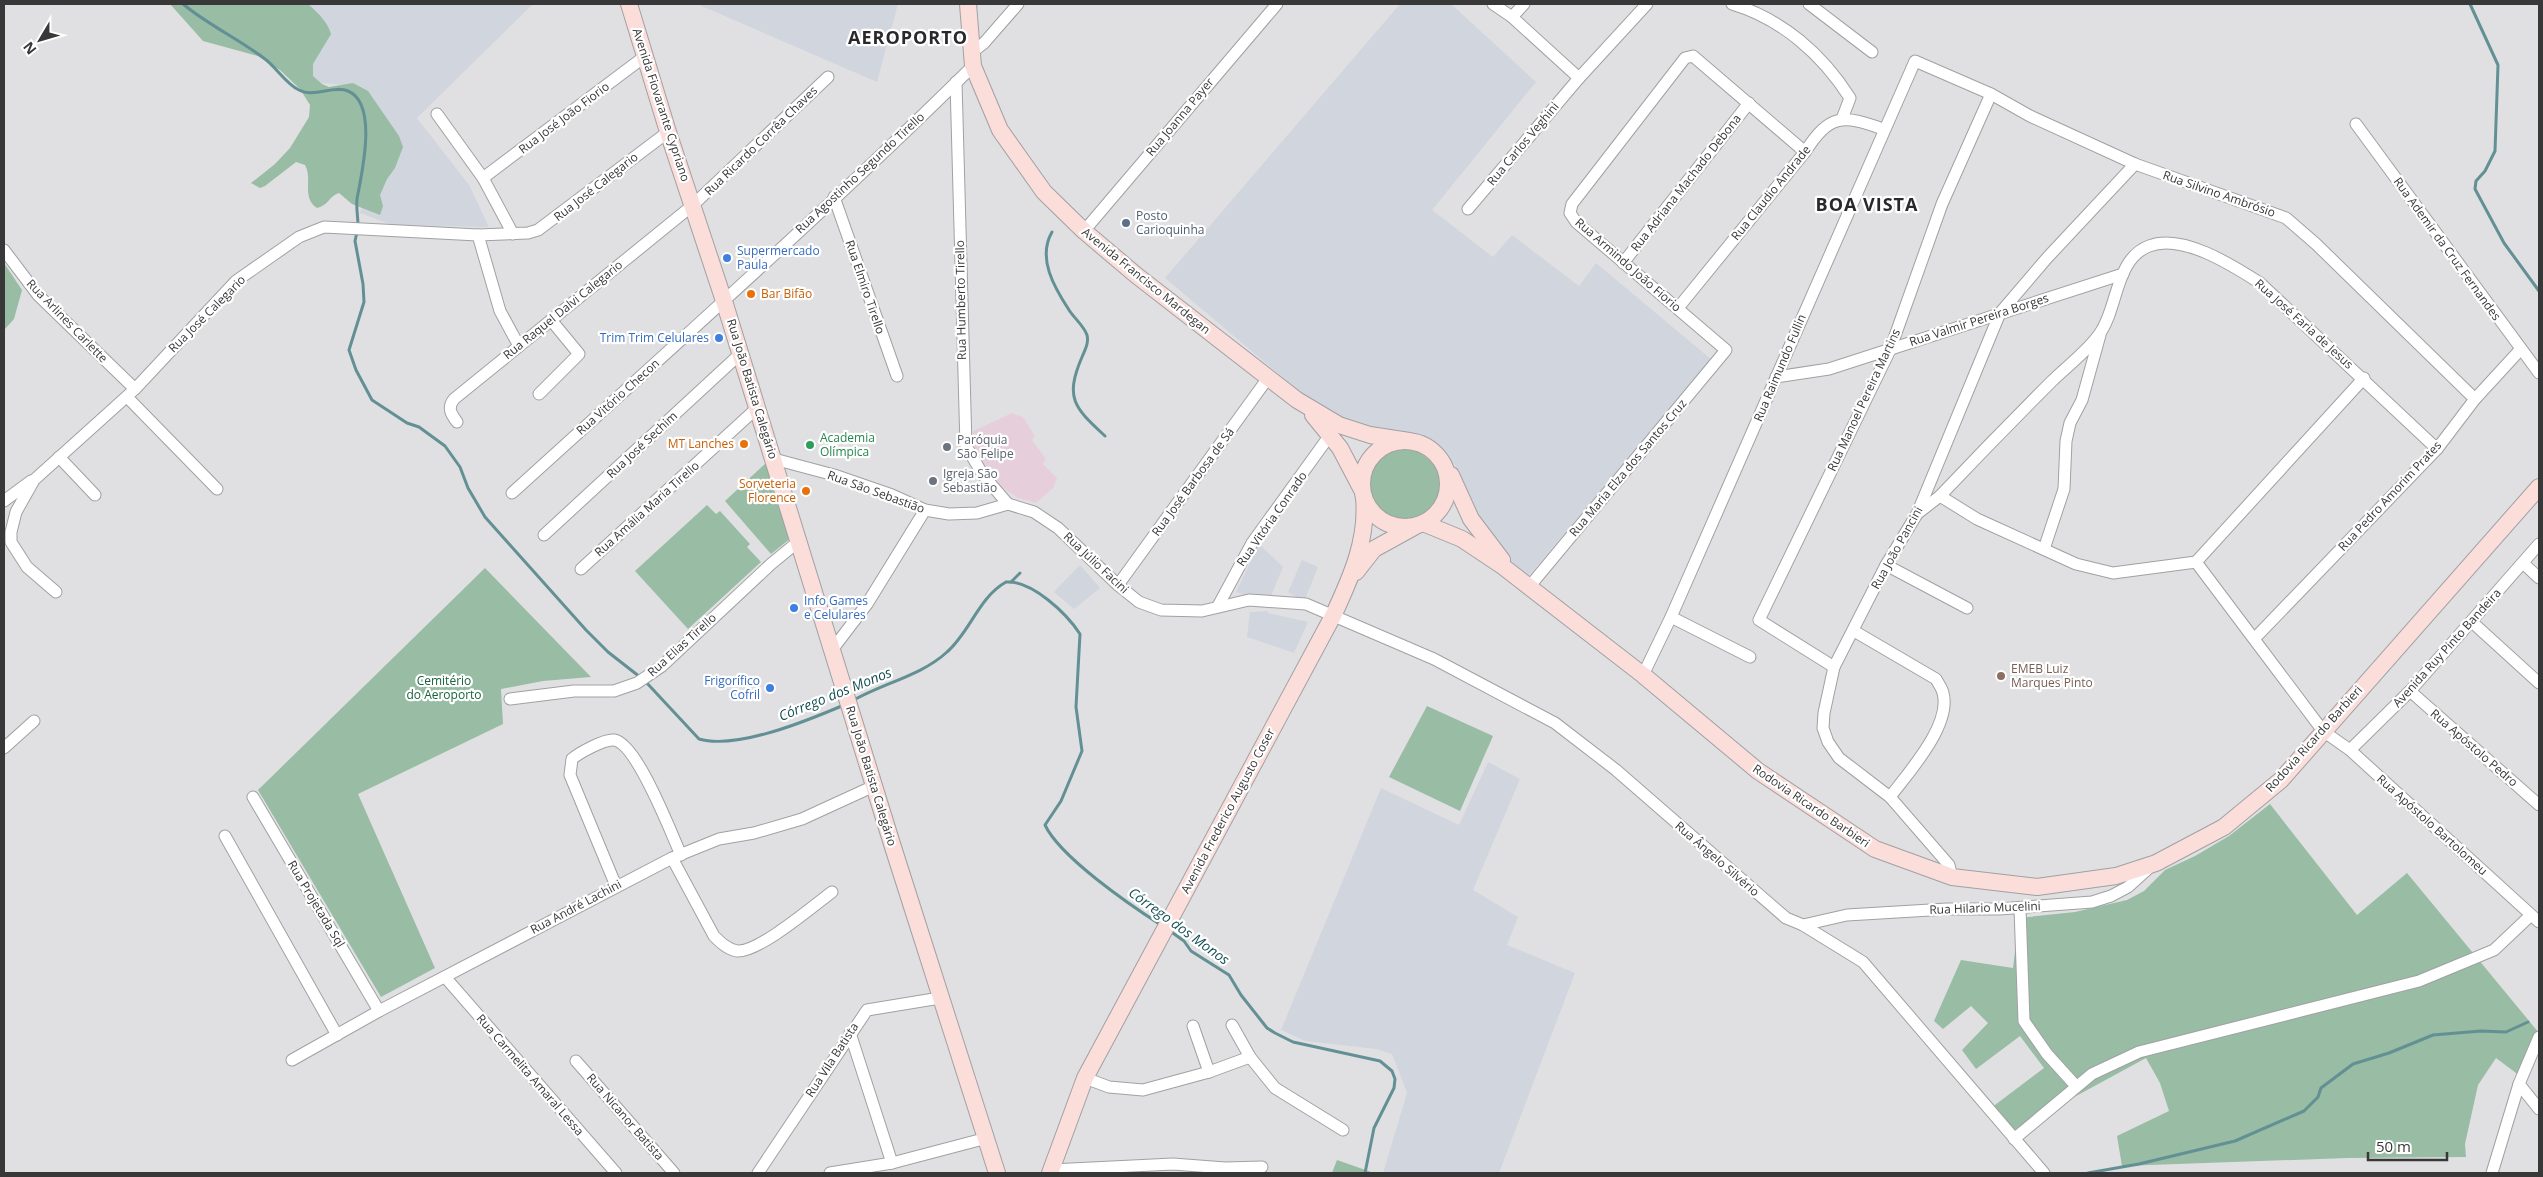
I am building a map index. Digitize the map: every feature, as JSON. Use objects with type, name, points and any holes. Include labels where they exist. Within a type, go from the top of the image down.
[{"type":"main road","name":"Avenida Fiovarante Cypriano","points":[[628,4],[693,205]]},
{"type":"main road","name":"Avenida Francisco Mardegan","points":[[968,4],[972,59],[1000,130],[1044,192],[1084,231],[1136,276],[1297,400],[1339,425],[1370,435],[1409,441]]},
{"type":"main road","name":"Rua João Batista Calegário","points":[[693,205],[800,541],[850,711],[940,998],[997,1173]]},
{"type":"main road","name":"Avenida Francisco Mardegan","points":[[1297,400],[1330,435],[1354,470],[1363,493]]},
{"type":"main road","points":[[1409,441],[1425,446],[1443,463],[1477,528],[1525,584],[1462,539],[1419,525],[1399,527],[1384,522],[1372,511],[1363,493],[1363,472],[1377,451],[1392,443],[1409,441]]},
{"type":"main road","points":[[1419,525],[1436,514],[1445,501],[1448,478],[1443,463]]},
{"type":"main road","name":"Rodovia Ricardo Barbieri","points":[[1525,584],[1643,675],[1758,771],[1875,849],[1952,877],[2037,887],[2116,876],[2156,863],[2224,827],[2281,780],[2539,487]]},
{"type":"main road","name":"Avenida Frederico Augusto Coser","points":[[1051,1172],[1085,1078],[1334,614],[1362,540],[1365,513],[1363,493]]},
{"type":"main road","name":"Avenida Frederico Augusto Coser","points":[[1346,586],[1374,549],[1419,525]]},
{"type":"street","name":"Rua Agostinho Segundo Tirello","points":[[724,301],[956,82],[984,43],[1018,4]]},
{"type":"street","name":"Rua Joanna Payer","points":[[1084,231],[1277,4]]},
{"type":"street","points":[[1493,4],[1512,18],[1579,78]]},
{"type":"street","points":[[1512,18],[1524,4]]},
{"type":"street","name":"Rua Carlos Veghini","points":[[1468,209],[1579,78],[1647,4]]},
{"type":"street","points":[[1732,4],[1756,11],[1786,28],[1820,60],[1841,83],[1850,98],[1842,119],[1853,118],[1883,128]]},
{"type":"street","points":[[1809,4],[1872,52]]},
{"type":"street","name":"Rua Armindo João Fiorio","points":[[1726,350],[1576,222],[1570,212],[1572,204],[1685,58],[1693,56],[1749,103]]},
{"type":"street","name":"Rua José João Fiorio","points":[[484,178],[644,57]]},
{"type":"street","name":"Rua Silvino Ambrósio","points":[[1915,61],[1991,94],[2030,116],[2135,164],[2286,218],[2316,244],[2475,399]]},
{"type":"street","name":"Rua Raimundo Fullin","points":[[1643,675],[1671,617],[1883,128],[1915,61]]},
{"type":"street","name":"Rua Ricardo Corrêa Chaves","points":[[693,205],[828,77]]},
{"type":"street","name":"Rua Humberto Tirello","points":[[956,82],[966,446],[982,475],[1008,504]]},
{"type":"street","name":"Rua Manoel Pereira Martins","points":[[1834,667],[1760,620],[1890,350],[1942,204],[1991,94]]},
{"type":"street","points":[[1749,103],[1806,152]]},
{"type":"street","name":"Rua Adriana Machado Debona","points":[[1623,263],[1749,103]]},
{"type":"street","points":[[437,114],[484,178],[513,234]]},
{"type":"street","name":"Rua Claudio Andrade","points":[[1678,308],[1822,130],[1828,124],[1842,119]]},
{"type":"street","name":"Rua Ademir da Cruz Fernandes","points":[[2356,124],[2520,350],[2539,373]]},
{"type":"street","name":"Rua José Calegario","points":[[56,592],[27,567],[12,542],[11,532],[16,512],[34,480],[131,393],[236,281],[299,237],[324,227],[478,235],[528,233],[549,224],[668,132]]},
{"type":"street","name":"Rua João Pancini","points":[[1952,877],[1949,865],[1890,797],[1839,758],[1828,742],[1823,728],[1824,713],[1834,667],[1886,565],[1917,514],[2000,313],[2047,258],[2135,164]]},
{"type":"street","name":"Rua Elmiro Tirello","points":[[834,198],[897,376]]},
{"type":"street","name":"Rua Raquel Dalvi Calegario","points":[[458,422],[451,414],[450,404],[454,399],[693,205]]},
{"type":"street","points":[[478,235],[500,312],[519,346]]},
{"type":"street","name":"Rua José Faria de Jesus","points":[[1917,514],[1940,496],[2101,333],[2123,274],[2134,256],[2146,246],[2162,242],[2178,242],[2204,253],[2260,283],[2364,378],[2437,449]]},
{"type":"street","name":"Rua Arlines Carlette","points":[[4,250],[38,295],[131,393],[217,488]]},
{"type":"street","name":"Rua Valmir Pereira Borges","points":[[1776,377],[1830,369],[2123,274]]},
{"type":"street","name":"Rua Vitório Checon","points":[[512,493],[724,301]]},
{"type":"street","points":[[539,394],[580,354],[551,320]]},
{"type":"street","points":[[2044,549],[2064,490],[2066,441],[2070,423],[2082,400],[2101,333]]},
{"type":"street","name":"Rua Maria Elza dos Santos Cruz","points":[[1525,584],[1726,350]]},
{"type":"street","name":"Rua Pedro Amorim Prates","points":[[2255,638],[2437,449],[2475,399],[2520,350]]},
{"type":"street","name":"Rua José Sechim","points":[[544,535],[740,354]]},
{"type":"street","name":"Rua José Barbosa de Sá","points":[[1118,585],[1268,378]]},
{"type":"street","points":[[1940,496],[1977,519],[2076,564],[2113,573],[2196,562],[2364,378]]},
{"type":"street","name":"Rua Amália Maria Tirello","points":[[581,569],[757,408]]},
{"type":"street","name":"Rua Vitória Conrado","points":[[1218,606],[1252,543],[1330,435]]},
{"type":"street","points":[[59,457],[95,495]]},
{"type":"street","name":"Rua São Sebastião","points":[[774,459],[851,481],[925,510],[949,514],[977,512],[1008,504]]},
{"type":"street","points":[[4,501],[34,480]]},
{"type":"street","name":"Rua Júlio Facini","points":[[1008,504],[1034,512],[1058,528],[1118,585],[1139,602],[1162,610],[1202,611],[1249,600],[1288,601],[1306,604],[1334,614]]},
{"type":"street","points":[[832,650],[867,604],[925,510]]},
{"type":"street","name":"Rua Elias Tirello","points":[[510,699],[574,691],[614,691],[637,683],[655,672],[771,564],[800,541]]},
{"type":"street","name":"Avenida Ruy Pinto Bandeira","points":[[2350,750],[2410,691],[2539,544]]},
{"type":"street","name":"Rua Apóstolo Bartolomeu","points":[[2196,562],[2255,638],[2323,731],[2350,750],[2535,919]]},
{"type":"street","points":[[2523,563],[2539,578]]},
{"type":"street","points":[[1886,565],[1967,608]]},
{"type":"street","name":"Rua Ângelo Silvério","points":[[1334,614],[1434,660],[1555,723],[1616,770],[1786,918],[1803,925],[1863,962],[2044,1173]]},
{"type":"street","points":[[1671,617],[1750,657]]},
{"type":"street","points":[[2472,622],[2539,683]]},
{"type":"street","points":[[1854,630],[1936,679],[1943,692],[1944,704],[1937,731],[1890,797]]},
{"type":"street","name":"Rua Apóstolo Pedro","points":[[2410,691],[2539,804]]},
{"type":"street","points":[[4,748],[34,721]]},
{"type":"street","points":[[616,886],[570,775],[572,759],[578,753],[614,740],[622,744],[640,766],[676,857],[714,936],[723,945],[737,950],[759,945],[832,892]]},
{"type":"street","name":"Rua André Lachini","points":[[292,1060],[380,1011],[616,886],[676,857],[719,839],[754,833],[802,819],[874,786]]},
{"type":"street","name":"Rua Projetada Sql","points":[[253,797],[380,1011]]},
{"type":"street","points":[[225,836],[337,1035]]},
{"type":"street","name":"Rua Hilario Mucelini","points":[[1803,925],[1847,915],[1946,909],[2020,908],[2092,902],[2111,896],[2128,887],[2156,863]]},
{"type":"street","points":[[2020,908],[2024,1021],[2047,1054],[2076,1086]]},
{"type":"street","points":[[2014,1139],[2092,1074],[2139,1052],[2419,981],[2494,950],[2535,919]]},
{"type":"street","name":"Rua Carmelita Amaral Lessa","points":[[445,977],[616,1173]]},
{"type":"street","name":"Rua Vila Batista","points":[[758,1173],[867,1010],[940,998]]},
{"type":"street","points":[[1232,1025],[1250,1057],[1276,1088],[1343,1130]]},
{"type":"street","points":[[1194,1026],[1209,1072]]},
{"type":"street","points":[[850,1033],[892,1163]]},
{"type":"street","points":[[2492,1173],[2519,1084],[2539,1037]]},
{"type":"street","points":[[1085,1078],[1109,1087],[1143,1090],[1209,1072],[1250,1057]]},
{"type":"street","name":"Rua Nicanor Batista","points":[[576,1061],[674,1173]]},
{"type":"street","points":[[2519,1084],[2539,1109]]},
{"type":"street","points":[[830,1173],[892,1163],[987,1138]]},
{"type":"street","points":[[1051,1172],[1173,1164],[1225,1168],[1262,1167]]},
{"type":"shaded area","points":[[191,4],[533,4],[417,118],[469,185],[489,227],[392,225],[360,213],[375,167],[345,85],[297,81],[262,58]]},
{"type":"shaded area","points":[[697,4],[898,4],[877,82]]},
{"type":"shaded area","points":[[1400,4],[1451,4],[1536,82],[1432,210],[1493,257],[1512,235],[1579,286],[1596,263],[1712,360],[1525,580],[1483,529],[1455,465],[1441,452],[1413,438],[1344,420],[1300,392],[1165,278]]},
{"type":"shaded area","points":[[1012,413],[1023,417],[1035,436],[1032,440],[1046,459],[1043,464],[1057,478],[1053,488],[1036,503],[1018,498],[1003,488],[974,451],[973,431]]},
{"type":"shaded area","points":[[1259,544],[1283,567],[1271,596],[1250,597],[1236,592]]},
{"type":"shaded area","points":[[1302,560],[1318,567],[1304,602],[1288,592]]},
{"type":"shaded area","points":[[1080,565],[1100,588],[1074,609],[1054,592]]},
{"type":"shaded area","points":[[1268,611],[1268,613],[1308,622],[1294,653],[1247,637],[1250,612]]},
{"type":"shaded area","points":[[1488,762],[1520,779],[1473,890],[1518,917],[1507,945],[1575,973],[1499,1173],[1383,1173],[1407,1093],[1392,1054],[1376,1049],[1305,1041],[1281,1030],[1381,788],[1459,825]]},
{"type":"green space","points":[[170,4],[308,4],[319,14],[325,21],[331,34],[313,64],[313,76],[329,87],[353,83],[368,91],[399,136],[403,147],[395,168],[387,179],[380,195],[383,206],[380,215],[352,204],[339,193],[317,208],[312,204],[308,193],[308,176],[305,165],[296,162],[265,186],[260,188],[251,183],[275,164],[290,148],[309,117],[310,105],[300,89],[280,70],[258,56],[203,41]]},
{"type":"green space","points":[[4,263],[22,290],[14,319],[4,330]]},
{"type":"green space","points":[[1403,449],[1417,452],[1429,460],[1437,472],[1440,486],[1437,500],[1429,512],[1417,520],[1403,523],[1389,520],[1377,512],[1369,500],[1366,486],[1369,472],[1377,460],[1389,452]]},
{"type":"green space","points":[[766,463],[791,538],[771,554],[725,501]]},
{"type":"green space","points":[[707,505],[716,514],[720,511],[750,544],[747,547],[761,562],[688,629],[635,571]]},
{"type":"green space","name":"Cemitério do Aeroporto","points":[[485,568],[591,677],[543,681],[501,689],[503,724],[358,794],[435,968],[381,997],[258,790]]},
{"type":"green space","points":[[1427,706],[1493,736],[1460,811],[1389,777]]},
{"type":"green space","points":[[2270,804],[2357,915],[2407,873],[2539,1033],[2520,1076],[2496,1058],[2478,1085],[2465,1144],[2466,1157],[2348,1158],[2122,1166],[2117,1136],[2169,1111],[2160,1083],[2146,1058],[2010,1132],[1991,1108],[2044,1068],[2020,1036],[1976,1069],[1962,1050],[1988,1023],[1971,1006],[1943,1029],[1934,1021],[1961,960],[2013,968],[2019,918],[2075,912],[2127,900],[2144,891],[2165,870],[2195,856],[2229,836]]},
{"type":"green space","points":[[1337,1160],[1374,1173],[1332,1173]]},
{"type":"waterway","name":"Córrego dos Monos","points":[[183,4],[265,59],[290,84],[299,90],[311,93],[336,89],[348,91],[357,98],[363,110],[366,125],[364,158],[357,199],[358,226]]},
{"type":"waterway","points":[[2470,4],[2498,65],[2495,151],[2485,171],[2476,181],[2475,189],[2504,243],[2539,291]]},
{"type":"waterway","name":"Córrego dos Monos","points":[[357,232],[355,241],[363,284],[364,302],[349,350],[356,370],[372,400],[407,423],[419,427],[445,446],[460,467],[468,488],[485,517],[586,630],[608,652],[640,677]]},
{"type":"waterway","points":[[1052,232],[1046,252],[1049,272],[1058,292],[1087,335],[1086,346],[1077,371],[1073,393],[1080,410],[1105,436]]},
{"type":"waterway","points":[[1011,582],[1020,573]]},
{"type":"waterway","name":"Córrego dos Monos","points":[[852,701],[914,673],[937,660],[955,644],[989,596],[1006,582],[1027,586],[1037,592],[1058,608],[1080,634],[1076,707],[1082,751],[1061,801],[1045,825],[1053,838],[1065,851],[1097,880],[1161,925]]},
{"type":"waterway","name":"Córrego dos Monos","points":[[645,681],[699,739],[715,741],[733,740],[773,732],[844,705]]},
{"type":"waterway","name":"Córrego dos Monos","points":[[1170,931],[1184,941],[1191,951],[1229,975],[1241,995],[1267,1028],[1293,1042],[1380,1061],[1392,1071],[1395,1079],[1394,1088],[1374,1128],[1365,1173]]},
{"type":"waterway","points":[[2088,1173],[2139,1164],[2235,1141],[2304,1111],[2318,1097],[2321,1088],[2353,1064],[2389,1053],[2433,1035],[2481,1031],[2506,1032],[2528,1022]]},
{"type":"place","name":"Posto Carioquinha","points":[[1126,223]]},
{"type":"place","name":"Supermercado Paula","points":[[727,258]]},
{"type":"place","name":"Bar Bifão","points":[[751,294]]},
{"type":"place","name":"Trim Trim Celulares","points":[[719,338]]},
{"type":"place","name":"MT Lanches","points":[[744,444]]},
{"type":"place","name":"Academia Olímpica","points":[[810,445]]},
{"type":"place","name":"Paróquia São Felipe","points":[[947,447]]},
{"type":"place","name":"Igreja São Sebastião","points":[[933,481]]},
{"type":"place","name":"Sorveteria Florence","points":[[806,491]]},
{"type":"place","name":"Info Games e Celulares","points":[[794,608]]},
{"type":"place","name":"EMEB Luiz Marques Pinto","points":[[2001,676]]},
{"type":"place","name":"Frigorífico Cofril","points":[[770,688]]},
{"type":"district","name":"AEROPORTO","points":[[908,38]]},
{"type":"district","name":"BOA VISTA","points":[[1867,205]]}]
